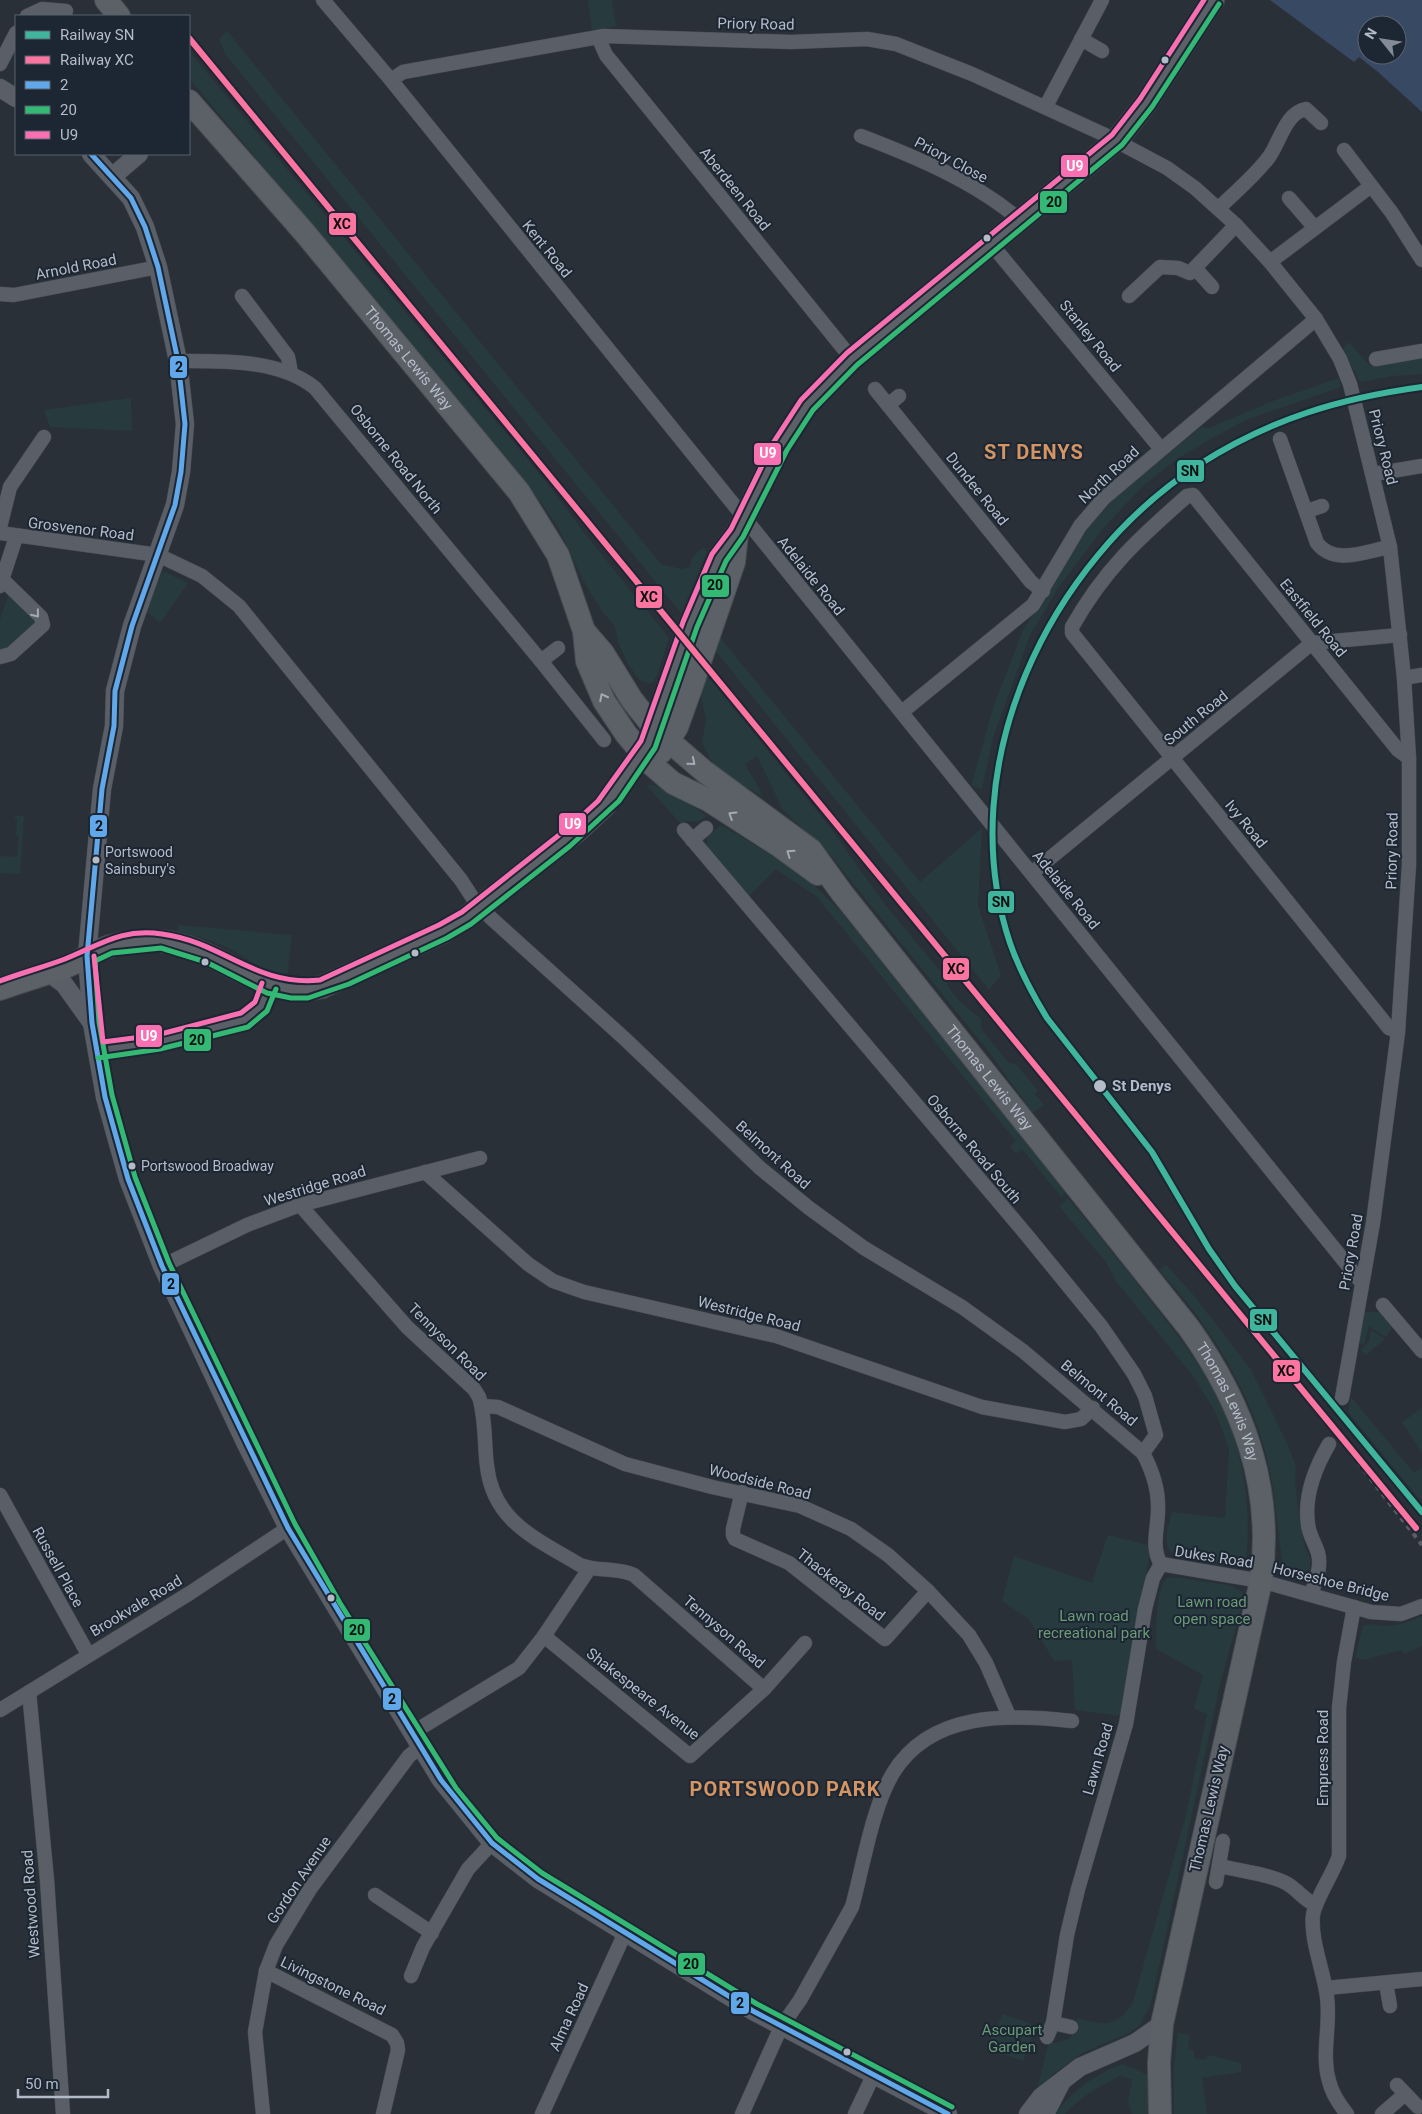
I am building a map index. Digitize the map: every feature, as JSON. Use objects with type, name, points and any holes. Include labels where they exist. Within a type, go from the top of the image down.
[{"type":"main road","points":[[106,0],[117,15]]},
{"type":"main road","points":[[654,748],[669,687],[683,646],[701,625],[734,562],[740,526],[792,426],[807,405],[852,359],[1117,140],[1151,95],[1213,0]]},
{"type":"main road","name":"Thomas Lewis Way","points":[[191,108],[304,232],[519,492],[558,555],[584,631],[587,661],[598,689],[614,716],[654,748],[708,800],[782,847],[842,893]]},
{"type":"main road","points":[[0,989],[49,973],[110,946],[148,941],[173,943],[209,955],[269,986],[292,991],[322,987],[443,932],[480,907],[578,830],[613,796],[654,748],[677,727],[695,674],[701,625]]},
{"type":"main road","name":"Thomas Lewis Way","points":[[584,631],[603,653],[632,700],[654,748],[704,772],[779,824],[811,850],[842,893],[1172,1307],[1220,1374],[1249,1441],[1256,1466],[1265,1536],[1261,1581],[1162,2024],[1160,2114]]},
{"type":"main road","points":[[614,673],[643,693],[657,693],[669,687]]},
{"type":"street","name":"Kent Road","points":[[323,0],[391,80],[740,526]]},
{"type":"street","points":[[1046,106],[1102,0]]},
{"type":"street","points":[[28,15],[41,4],[66,10]]},
{"type":"street","points":[[0,64],[15,35]]},
{"type":"street","name":"Priory Road","points":[[391,80],[403,72],[598,37],[652,36],[791,42],[867,38],[882,40],[940,60],[1046,106],[1117,140],[1181,177],[1219,208],[1236,225],[1270,262],[1316,319],[1346,371],[1374,474],[1390,547],[1404,678],[1409,758],[1409,865],[1398,1032],[1374,1217],[1342,1398]]},
{"type":"street","name":"Aberdeen Road","points":[[598,37],[606,55],[852,359]]},
{"type":"street","points":[[1081,40],[1102,51]]},
{"type":"street","points":[[0,88],[15,97]]},
{"type":"street","points":[[1219,208],[1269,157],[1287,124],[1299,111],[1306,110],[1321,123]]},
{"type":"street","name":"Priory Close","points":[[861,136],[938,169],[978,192],[1021,221]]},
{"type":"street","points":[[1344,150],[1410,238],[1422,260]]},
{"type":"street","points":[[92,155],[113,176],[139,211],[158,267],[178,361],[185,424],[182,472],[170,522],[132,626],[115,691],[114,726],[102,789],[88,956],[92,1023],[105,1097],[128,1179],[162,1266],[288,1528],[441,1780],[492,1843],[538,1879],[625,1934],[781,2027],[948,2114]]},
{"type":"street","points":[[113,176],[139,155]]},
{"type":"street","points":[[1270,262],[1371,186]]},
{"type":"street","points":[[1289,198],[1315,228]]},
{"type":"street","points":[[1129,296],[1160,268],[1178,268],[1190,273],[1236,225]]},
{"type":"street","name":"Stanley Road","points":[[992,245],[1161,449]]},
{"type":"street","name":"Arnold Road","points":[[0,294],[14,295],[158,267]]},
{"type":"street","points":[[1195,268],[1212,287]]},
{"type":"street","points":[[244,304],[288,357],[291,373]]},
{"type":"street","name":"North Road","points":[[902,712],[1033,605],[1080,526],[1104,498],[1316,319]]},
{"type":"street","points":[[1376,359],[1422,351]]},
{"type":"street","name":"Osborne Road North","points":[[178,361],[220,361],[291,373],[320,393],[542,661],[604,740]]},
{"type":"street","name":"Dundee Road","points":[[875,389],[893,400],[1031,582],[1043,591]]},
{"type":"street","points":[[0,526],[10,487],[44,437]]},
{"type":"street","points":[[1280,439],[1317,543],[1328,554],[1344,556],[1390,547]]},
{"type":"street","points":[[1374,474],[1422,466]]},
{"type":"street","name":"Ivy Road","points":[[1193,495],[1187,496],[1123,554],[1083,607],[1072,627],[1072,633],[1389,1028],[1398,1032]]},
{"type":"street","name":"Eastfield Road","points":[[1193,495],[1398,750],[1409,758]]},
{"type":"street","points":[[1307,511],[1322,506]]},
{"type":"street","name":"Adelaide Road","points":[[740,526],[902,712],[1362,1283]]},
{"type":"street","name":"Grosvenor Road","points":[[0,534],[158,555]]},
{"type":"street","points":[[0,658],[11,654],[42,625],[41,617],[1,583],[16,537]]},
{"type":"street","name":"Belmont Road","points":[[158,555],[180,563],[202,576],[239,606],[480,907],[625,1040],[760,1168],[809,1208],[864,1248],[962,1307],[1023,1351],[1093,1408],[1143,1453]]},
{"type":"street","points":[[1312,643],[1400,635]]},
{"type":"street","name":"South Road","points":[[1032,873],[1312,643]]},
{"type":"street","points":[[542,661],[558,648]]},
{"type":"street","points":[[1404,678],[1422,675]]},
{"type":"street","name":"Osborne Road South","points":[[706,828],[688,835],[1025,1233],[1100,1326],[1134,1374],[1153,1419],[1156,1435],[1143,1453]]},
{"type":"street","points":[[49,973],[64,984],[92,1023]]},
{"type":"street","points":[[97,1051],[158,1042],[245,1020],[261,1006],[269,986]]},
{"type":"street","name":"Westridge Road","points":[[162,1266],[247,1225],[300,1205],[480,1158]]},
{"type":"street","name":"Westridge Road","points":[[425,1172],[528,1264],[553,1280],[584,1292],[776,1336],[982,1407],[1066,1422],[1081,1419],[1093,1408]]},
{"type":"street","name":"Tennyson Road","points":[[300,1205],[407,1327],[474,1389],[482,1406],[490,1487],[498,1504],[515,1523],[580,1566],[589,1569],[627,1572],[634,1575],[764,1689]]},
{"type":"street","points":[[1382,1306],[1422,1351]]},
{"type":"street","name":"Woodside Road","points":[[482,1406],[498,1407],[625,1464],[712,1487],[800,1506],[851,1529],[888,1555],[928,1591],[969,1635],[986,1664],[1009,1716]]},
{"type":"street","points":[[1311,1594],[1319,1564],[1318,1554],[1309,1529],[1308,1505],[1315,1473],[1329,1444]]},
{"type":"street","points":[[1143,1453],[1156,1482],[1158,1506],[1155,1546],[1156,1556],[1161,1564]]},
{"type":"street","name":"Thackeray Road","points":[[742,1492],[733,1529],[733,1535],[736,1539],[789,1563],[884,1639],[928,1591]]},
{"type":"street","name":"Russell Place","points":[[0,1495],[88,1654]]},
{"type":"street","name":"Brookvale Road","points":[[0,1710],[88,1654],[190,1593],[288,1528]]},
{"type":"street","name":"Dukes Road","points":[[1161,1564],[1261,1581]]},
{"type":"street","name":"Lawn Road","points":[[1047,2037],[1053,2023],[1069,1926],[1126,1724],[1152,1578],[1161,1564]]},
{"type":"street","name":"Gordon Avenue","points":[[263,2114],[255,2032],[266,1971],[289,1920],[409,1756],[416,1740],[519,1668],[544,1636],[589,1569]]},
{"type":"street","name":"Horseshoe Bridge","points":[[1261,1581],[1354,1607],[1390,1614],[1401,1614],[1422,1606]]},
{"type":"street","name":"Empress Road","points":[[1347,2114],[1338,2102],[1328,2080],[1326,2046],[1328,2000],[1313,1921],[1316,1905],[1339,1856],[1339,1708],[1344,1662],[1354,1607]]},
{"type":"street","name":"Shakespeare Avenue","points":[[544,1636],[690,1756],[764,1689],[805,1643]]},
{"type":"street","name":"Westwood Road","points":[[29,1692],[46,1880],[63,2114]]},
{"type":"street","points":[[742,2114],[781,2027],[800,2000],[849,1914],[881,1801],[894,1773],[912,1751],[949,1726],[974,1720],[1009,1716],[1072,1721]]},
{"type":"street","points":[[1216,1882],[1223,1841]]},
{"type":"street","points":[[412,1976],[432,1933],[468,1869],[492,1843]]},
{"type":"street","points":[[1220,1866],[1280,1880],[1290,1885],[1306,1900],[1316,1905]]},
{"type":"street","points":[[375,1895],[432,1933]]},
{"type":"street","name":"Alma Road","points":[[542,2114],[625,1934]]},
{"type":"street","name":"Livingstone Road","points":[[266,1971],[392,2036],[397,2042],[398,2050],[383,2114]]},
{"type":"street","points":[[1326,1988],[1422,1979]]},
{"type":"street","points":[[1386,1983],[1390,2006]]},
{"type":"street","points":[[1053,2023],[1071,2027]]},
{"type":"street","points":[[1028,2114],[1041,2097],[1062,2083],[1080,2067],[1134,2043],[1162,2024]]},
{"type":"street","points":[[856,2114],[874,2074]]},
{"type":"street","points":[[1045,2114],[1062,2083]]},
{"type":"street","points":[[1382,2114],[1401,2090],[1418,2107]]},
{"type":"green space","points":[[588,0],[612,0],[616,26],[592,30]]},
{"type":"green space","points":[[227,31],[661,564],[681,569],[690,567],[695,555],[704,547],[707,552],[681,613],[225,54],[219,39]]},
{"type":"green space","points":[[190,52],[544,479],[582,530],[669,638],[657,676],[651,684],[639,680],[628,664],[618,642],[615,627],[602,611],[583,580],[557,525],[526,482],[190,79]]},
{"type":"green space","points":[[1349,342],[1370,366],[1422,355],[1422,374],[1393,376],[1360,382],[1343,349]]},
{"type":"green space","points":[[1339,378],[1341,387],[1246,420],[1177,459],[1143,486],[1101,531],[1059,587],[1030,635],[993,738],[982,789],[971,786],[994,705],[1023,630],[1088,528],[1117,496],[1201,427],[1209,428],[1273,401]]},
{"type":"green space","points":[[131,398],[132,431],[50,427],[44,410]]},
{"type":"green space","points":[[163,571],[188,583],[160,623],[146,611]]},
{"type":"green space","points":[[8,596],[11,596],[35,621],[7,651],[0,653],[0,619]]},
{"type":"green space","points":[[718,635],[920,882],[982,828],[978,906],[1001,975],[989,990],[714,649]]},
{"type":"green space","points":[[705,673],[829,826],[883,902],[941,972],[953,993],[962,1004],[981,1018],[981,1029],[1009,1063],[1016,1064],[1038,1091],[1035,1094],[1044,1105],[1033,1113],[992,1056],[832,857],[783,810],[757,756],[745,764],[762,796],[724,775],[714,766],[702,743],[706,719],[700,691]]},
{"type":"green space","points":[[650,784],[668,789],[707,816],[698,822],[686,821],[682,825],[647,786]]},
{"type":"green space","points":[[15,815],[24,816],[20,874],[0,873],[0,856],[17,857],[19,836],[16,835],[17,818],[15,818]]},
{"type":"green space","points":[[719,826],[725,827],[804,875],[841,912],[1065,1191],[1062,1198],[1022,1149],[1016,1154],[1010,1146],[1016,1141],[817,897],[776,869],[749,896],[707,847],[707,837]]},
{"type":"green space","points":[[178,925],[292,935],[287,977],[271,973],[222,945],[177,931]]},
{"type":"green space","points":[[1068,1198],[1182,1342],[1209,1382],[1224,1411],[1237,1446],[1247,1503],[1248,1541],[1246,1559],[1239,1564],[1180,1557],[1169,1550],[1167,1538],[1172,1512],[1225,1518],[1229,1449],[1216,1413],[1193,1376],[1116,1281],[1106,1262],[1063,1211],[1060,1206]]},
{"type":"green space","points":[[1166,1265],[1191,1292],[1250,1368],[1288,1445],[1296,1467],[1295,1481],[1298,1509],[1305,1547],[1310,1558],[1310,1568],[1306,1573],[1300,1575],[1283,1565],[1269,1467],[1264,1445],[1248,1403],[1215,1342],[1186,1301],[1159,1270]]},
{"type":"green space","points":[[1364,1312],[1380,1312],[1392,1327],[1386,1337],[1369,1326],[1364,1345],[1358,1343]]},
{"type":"green space","points":[[1371,1330],[1385,1339],[1366,1355],[1360,1350],[1368,1343]]},
{"type":"green space","points":[[1351,1397],[1414,1473],[1422,1467],[1422,1502],[1348,1412]]},
{"type":"green space","points":[[1422,1408],[1422,1453],[1402,1422]]},
{"type":"green space","name":"Lawn road recreational park","points":[[1108,1535],[1151,1546],[1121,1716],[1075,1710],[1072,1660],[1054,1661],[1029,1619],[1002,1601],[1014,1556],[1092,1583]]},
{"type":"green space","name":"Lawn road open space","points":[[1174,1577],[1233,1586],[1243,1593],[1243,1602],[1221,1680],[1151,2003],[1140,2025],[1129,2033],[1082,2053],[1052,2075],[1037,2090],[1049,2041],[1056,2043],[1071,2038],[1078,2018],[1103,2023],[1116,2021],[1127,2011],[1133,2002],[1186,1815],[1207,1714],[1194,1709],[1203,1675],[1156,1649],[1157,1612],[1160,1592],[1167,1578]]},
{"type":"green space","points":[[1422,1616],[1422,1646],[1404,1654],[1402,1650],[1363,1660],[1355,1657],[1363,1626],[1369,1624],[1396,1625]]},
{"type":"green space","name":"Ascupart Garden","points":[[1003,2014],[1036,2026],[1023,2061],[986,2048]]},
{"type":"green space","points":[[1178,2033],[1190,2035],[1188,2049],[1194,2051],[1194,2058],[1205,2060],[1209,2055],[1241,2063],[1241,2072],[1202,2078],[1207,2114],[1174,2114],[1174,2065]]},
{"type":"green space","points":[[1123,2064],[1148,2075],[1150,2114],[1132,2114],[1128,2103],[1132,2079],[1120,2076],[1084,2097],[1065,2114],[1055,2114],[1085,2084]]},
{"type":"water","points":[[1270,0],[1422,0],[1422,112],[1369,65],[1407,65],[1407,15],[1357,15],[1357,59],[1354,62]]},
{"type":"railway","points":[[1266,1344],[1422,1545]]},
{"type":"rail line","name":"XC","points":[[190,39],[1416,1528]]},
{"type":"rail line","name":"SN","points":[[1422,387],[1363,397],[1335,404],[1280,423],[1226,448],[1200,464],[1146,505],[1098,555],[1058,612],[1026,674],[1004,739],[993,807],[995,876],[1010,943],[1027,982],[1047,1018],[1152,1152],[1209,1249],[1235,1286],[1422,1512]]},
{"type":"transit line","name":"U9","points":[[0,981],[65,959],[111,939],[134,933],[162,934],[184,939],[258,971],[277,977],[297,980],[320,980],[439,925],[462,912],[573,824],[598,801],[641,741],[683,622],[712,554],[731,529],[773,443],[801,400],[847,353],[1112,135],[1140,99],[1204,0]]},
{"type":"transit line","name":"20","points":[[952,2107],[757,2004],[542,1873],[497,1838],[456,1788],[340,1603],[295,1524],[169,1263],[135,1177],[112,1095],[99,1022],[95,961],[112,953],[161,948],[206,962],[267,993],[291,998],[308,998],[349,984],[447,938],[471,924],[570,846],[619,801],[655,748],[697,627],[726,561],[743,537],[787,450],[813,410],[857,365],[1122,145],[1152,107],[1219,4]]},
{"type":"transit line","name":"2","points":[[92,155],[131,198],[145,227],[158,267],[178,361],[185,424],[181,472],[175,505],[132,626],[115,691],[114,726],[102,789],[87,956],[92,1023],[105,1097],[128,1179],[162,1266],[288,1528],[441,1780],[492,1843],[538,1879],[753,2011],[948,2114]]},
{"type":"transit line","name":"U9","points":[[94,956],[103,1042],[157,1035],[241,1013],[255,1002],[262,983]]},
{"type":"transit line","name":"20","points":[[98,1058],[160,1049],[248,1027],[267,1011],[276,989]]},
{"type":"place","name":"Portswood Sainsbury's","points":[[96,860]]},
{"type":"place","name":"St Denys","points":[[1100,1086]]},
{"type":"place","name":"Portswood Broadway","points":[[132,1166]]},
{"type":"district","name":"ST DENYS","points":[[1034,452]]},
{"type":"district","name":"PORTSWOOD PARK","points":[[785,1789]]}]
